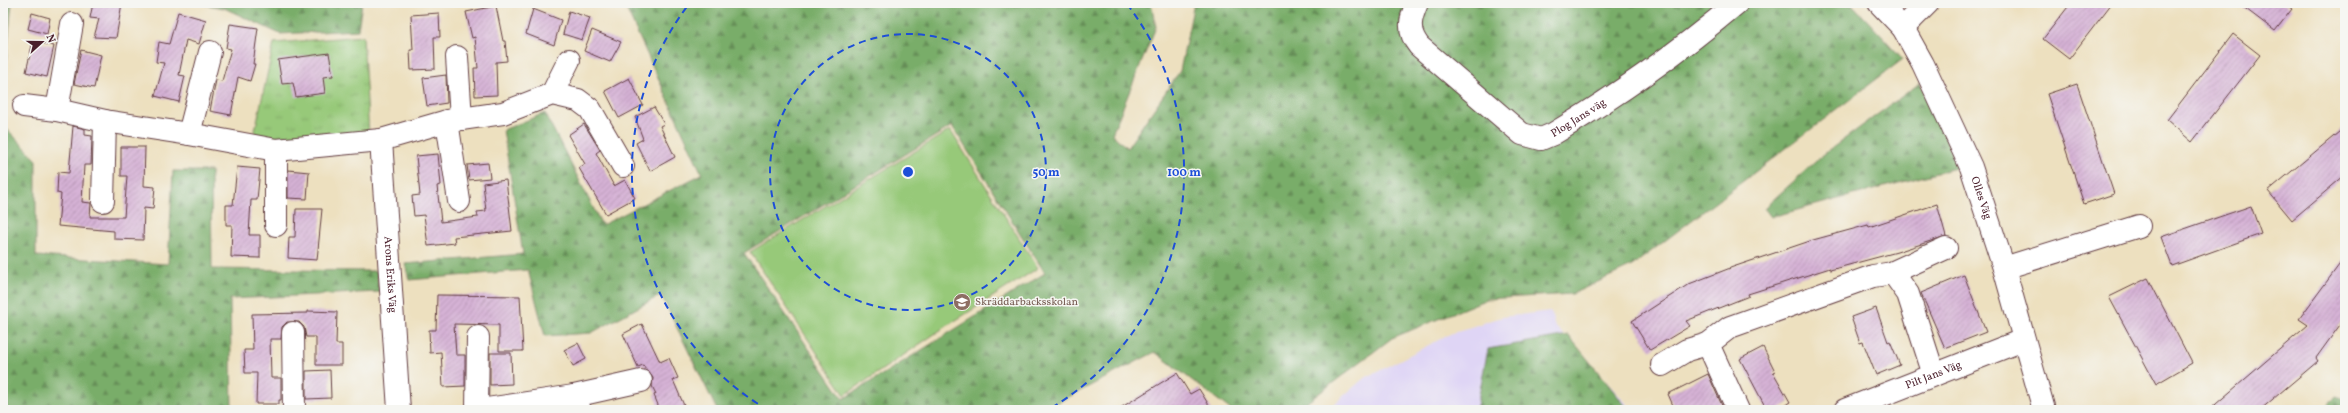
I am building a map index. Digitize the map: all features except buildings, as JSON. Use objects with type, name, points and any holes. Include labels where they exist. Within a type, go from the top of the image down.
[{"type":"street","name":"Plog Jans väg","points":[[1417,3],[1410,25],[1413,37],[1419,46],[1522,134],[1541,139],[1566,126],[1636,82],[1702,32],[1737,3]]},
{"type":"street","name":"Olles Väg","points":[[1879,3],[1903,28],[1923,64],[1971,167],[2004,268],[2023,340],[2044,410]]},
{"type":"street","points":[[1903,28],[1928,3]]},
{"type":"street","points":[[57,110],[72,24]]},
{"type":"street","points":[[189,134],[210,52]]},
{"type":"street","points":[[457,57],[454,120],[459,202]]},
{"type":"street","points":[[552,94],[569,60]]},
{"type":"street","points":[[24,106],[57,110],[105,121],[189,134],[276,150],[381,140],[454,120],[503,113],[552,94],[578,100],[590,109],[623,166]]},
{"type":"street","points":[[103,201],[105,121]]},
{"type":"street","name":"Arons Eriks Väg","points":[[381,140],[399,410]]},
{"type":"street","points":[[276,150],[276,225]]},
{"type":"street","points":[[2004,268],[2140,226]]},
{"type":"street","points":[[1889,274],[1946,248]]},
{"type":"street","points":[[1662,365],[1687,350],[1708,344],[1730,327],[1873,276],[1893,273],[1908,294],[1934,375]]},
{"type":"street","points":[[293,333],[294,410]]},
{"type":"street","points":[[477,410],[478,337]]},
{"type":"street","name":"Pilt Jans Väg","points":[[1845,410],[2023,340]]},
{"type":"street","points":[[1708,344],[1738,410]]},
{"type":"street","points":[[480,410],[577,403],[641,381]]},
{"type":"shaded area","points":[[1550,311],[1555,326],[1628,405],[1610,410],[1327,410],[1363,379],[1452,333],[1502,317]]},
{"type":"green space","points":[[3,3],[12,3],[3,92]]},
{"type":"green space","points":[[195,3],[362,3],[358,30],[280,34],[224,8]]},
{"type":"green space","points":[[616,3],[1151,3],[1156,27],[1112,134],[1127,148],[1180,71],[1194,3],[1851,3],[1903,59],[1632,266],[1572,294],[1487,299],[1392,338],[1297,410],[1231,410],[1155,352],[1044,410],[717,410],[661,295],[591,333],[545,336],[528,270],[409,280],[405,264],[523,254],[503,130],[545,113],[602,225],[702,174],[625,6]],"holes":[[[952,126],[1045,273],[843,399],[744,253]]]},
{"type":"green space","points":[[363,36],[369,134],[291,139],[254,135],[274,43]]},
{"type":"green space","points":[[1920,83],[1959,167],[1771,217],[1764,208],[1824,154]]},
{"type":"green space","points":[[3,125],[36,159],[36,256],[168,264],[173,171],[211,171],[212,269],[377,271],[379,292],[230,299],[232,410],[3,410]]},
{"type":"green space","points":[[950,130],[1038,268],[942,329],[845,395],[750,252]]},
{"type":"green space","points":[[1568,335],[1629,410],[1476,410],[1488,349]]},
{"type":"green space","points":[[2336,396],[2345,399],[2345,410],[2325,410]]},
{"type":"place","name":"Skräddarbacksskolan","points":[[962,302]]}]
